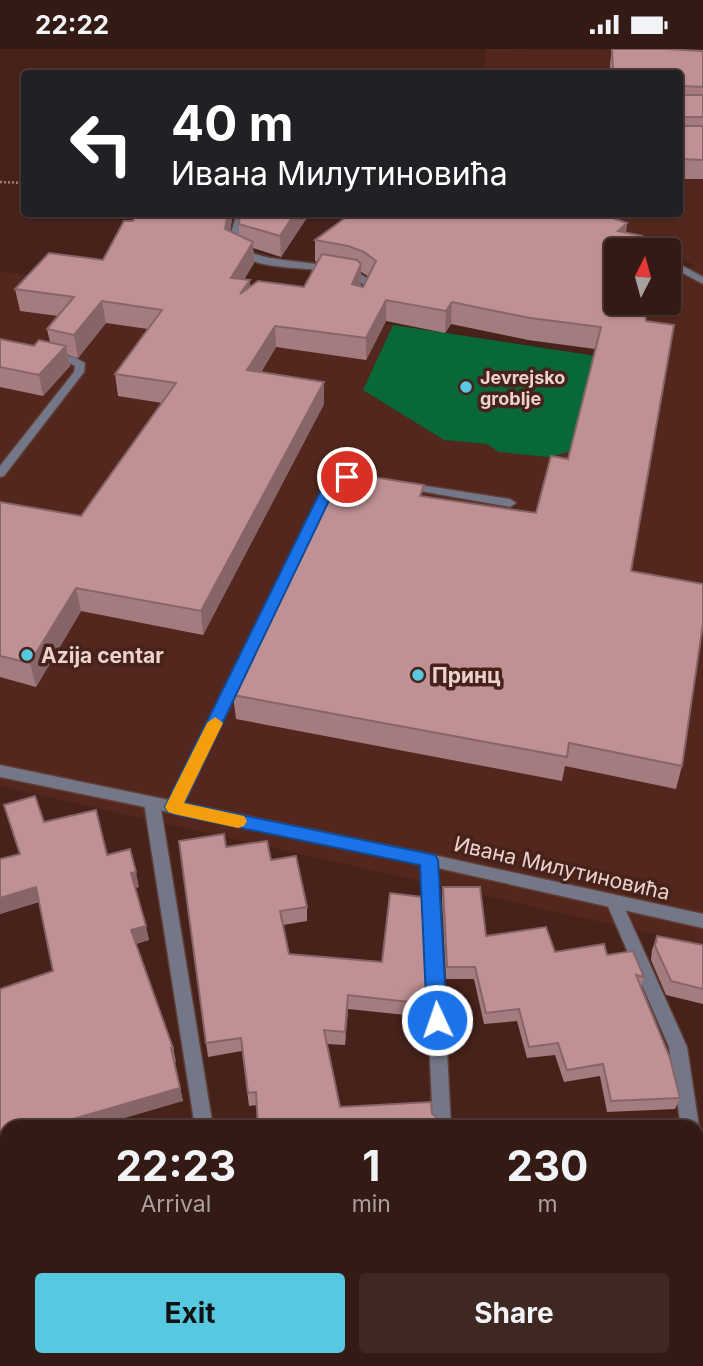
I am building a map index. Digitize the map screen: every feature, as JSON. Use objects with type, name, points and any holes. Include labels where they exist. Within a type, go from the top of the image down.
[{"type":"street","points":[[236,217],[232,247],[237,253],[300,269],[356,273],[366,277],[369,284],[359,304]]},
{"type":"street","points":[[616,231],[628,238]]},
{"type":"street","points":[[681,268],[703,281]]},
{"type":"street","points":[[0,474],[80,369],[77,362],[47,356]]},
{"type":"street","points":[[388,483],[510,503]]},
{"type":"street","points":[[174,807],[320,507]]},
{"type":"street","name":"Ивана Милутиновића","points":[[0,771],[429,860],[703,921]]},
{"type":"street","points":[[152,803],[203,1120]]},
{"type":"street","points":[[429,860],[442,1120]]},
{"type":"street","points":[[614,902],[678,1047],[690,1120]]},
{"type":"path","points":[[0,182],[21,183]]},
{"type":"shaded area","points":[[485,49],[703,50],[703,945],[0,786],[0,271],[393,325],[363,390],[444,440],[487,444],[499,452],[633,315],[681,315],[681,273],[695,266],[681,258],[681,238],[640,238],[604,223],[553,217],[683,217],[683,70],[484,70]]},
{"type":"green space","points":[[393,325],[596,356],[572,451],[549,457],[499,452],[487,444],[444,440],[363,390]]},
{"type":"building","points":[[612,49],[703,51],[703,87],[683,86],[683,70],[613,70]]},
{"type":"building","points":[[683,95],[703,95],[703,117],[683,117]]},
{"type":"building","points":[[683,126],[703,126],[703,160],[683,159]]},
{"type":"building","points":[[134,217],[227,217],[225,229],[253,242],[231,278],[250,280],[240,294],[258,281],[304,287],[322,254],[357,260],[361,264],[352,284],[363,287],[376,261],[364,252],[348,246],[315,240],[347,217],[610,217],[627,223],[618,231],[642,236],[604,238],[604,315],[645,315],[646,321],[674,325],[631,571],[703,584],[703,624],[682,766],[569,743],[567,757],[233,695],[335,471],[424,485],[420,496],[536,513],[551,456],[568,459],[601,327],[530,318],[452,302],[446,311],[386,300],[366,338],[275,326],[247,370],[324,382],[201,611],[76,588],[30,663],[0,656],[0,502],[81,516],[176,383],[115,374],[162,310],[102,301],[74,335],[47,329],[74,297],[15,289],[49,253],[103,260],[124,221],[133,221]]},
{"type":"building","points":[[240,217],[292,217],[280,236],[239,224]]},
{"type":"building","points":[[0,339],[34,346],[39,340],[66,346],[39,375],[0,367]]},
{"type":"building","points":[[35,796],[44,822],[96,810],[107,855],[130,849],[136,872],[131,873],[146,926],[131,930],[173,1048],[180,1088],[70,1120],[0,1120],[0,989],[53,971],[36,887],[0,898],[0,859],[20,854],[4,805]]},
{"type":"building","points":[[224,834],[226,847],[267,841],[271,860],[296,856],[307,907],[280,911],[289,954],[382,962],[390,893],[422,897],[427,1004],[348,995],[345,1032],[324,1030],[340,1107],[431,1102],[432,1114],[436,1120],[258,1120],[256,1092],[248,1093],[241,1038],[206,1043],[179,841]]},
{"type":"building","points":[[443,887],[480,887],[486,936],[546,927],[555,952],[604,944],[607,955],[633,951],[644,977],[636,975],[670,1058],[680,1098],[611,1101],[603,1064],[567,1070],[558,1043],[529,1047],[519,1009],[486,1013],[475,967],[447,967]]},
{"type":"building","points":[[657,936],[703,945],[703,989],[671,981],[655,946]]},
{"type":"slow traffic","points":[[215,723],[174,807],[238,821]]},
{"type":"place","name":"Jevrejsko groblje","points":[[466,387]]},
{"type":"place","name":"Azija centar","points":[[27,655]]},
{"type":"place","name":"Принц","points":[[418,675]]},
{"type":"route","points":[[347,477],[332,482],[174,807],[429,860],[437,1020]]}]
